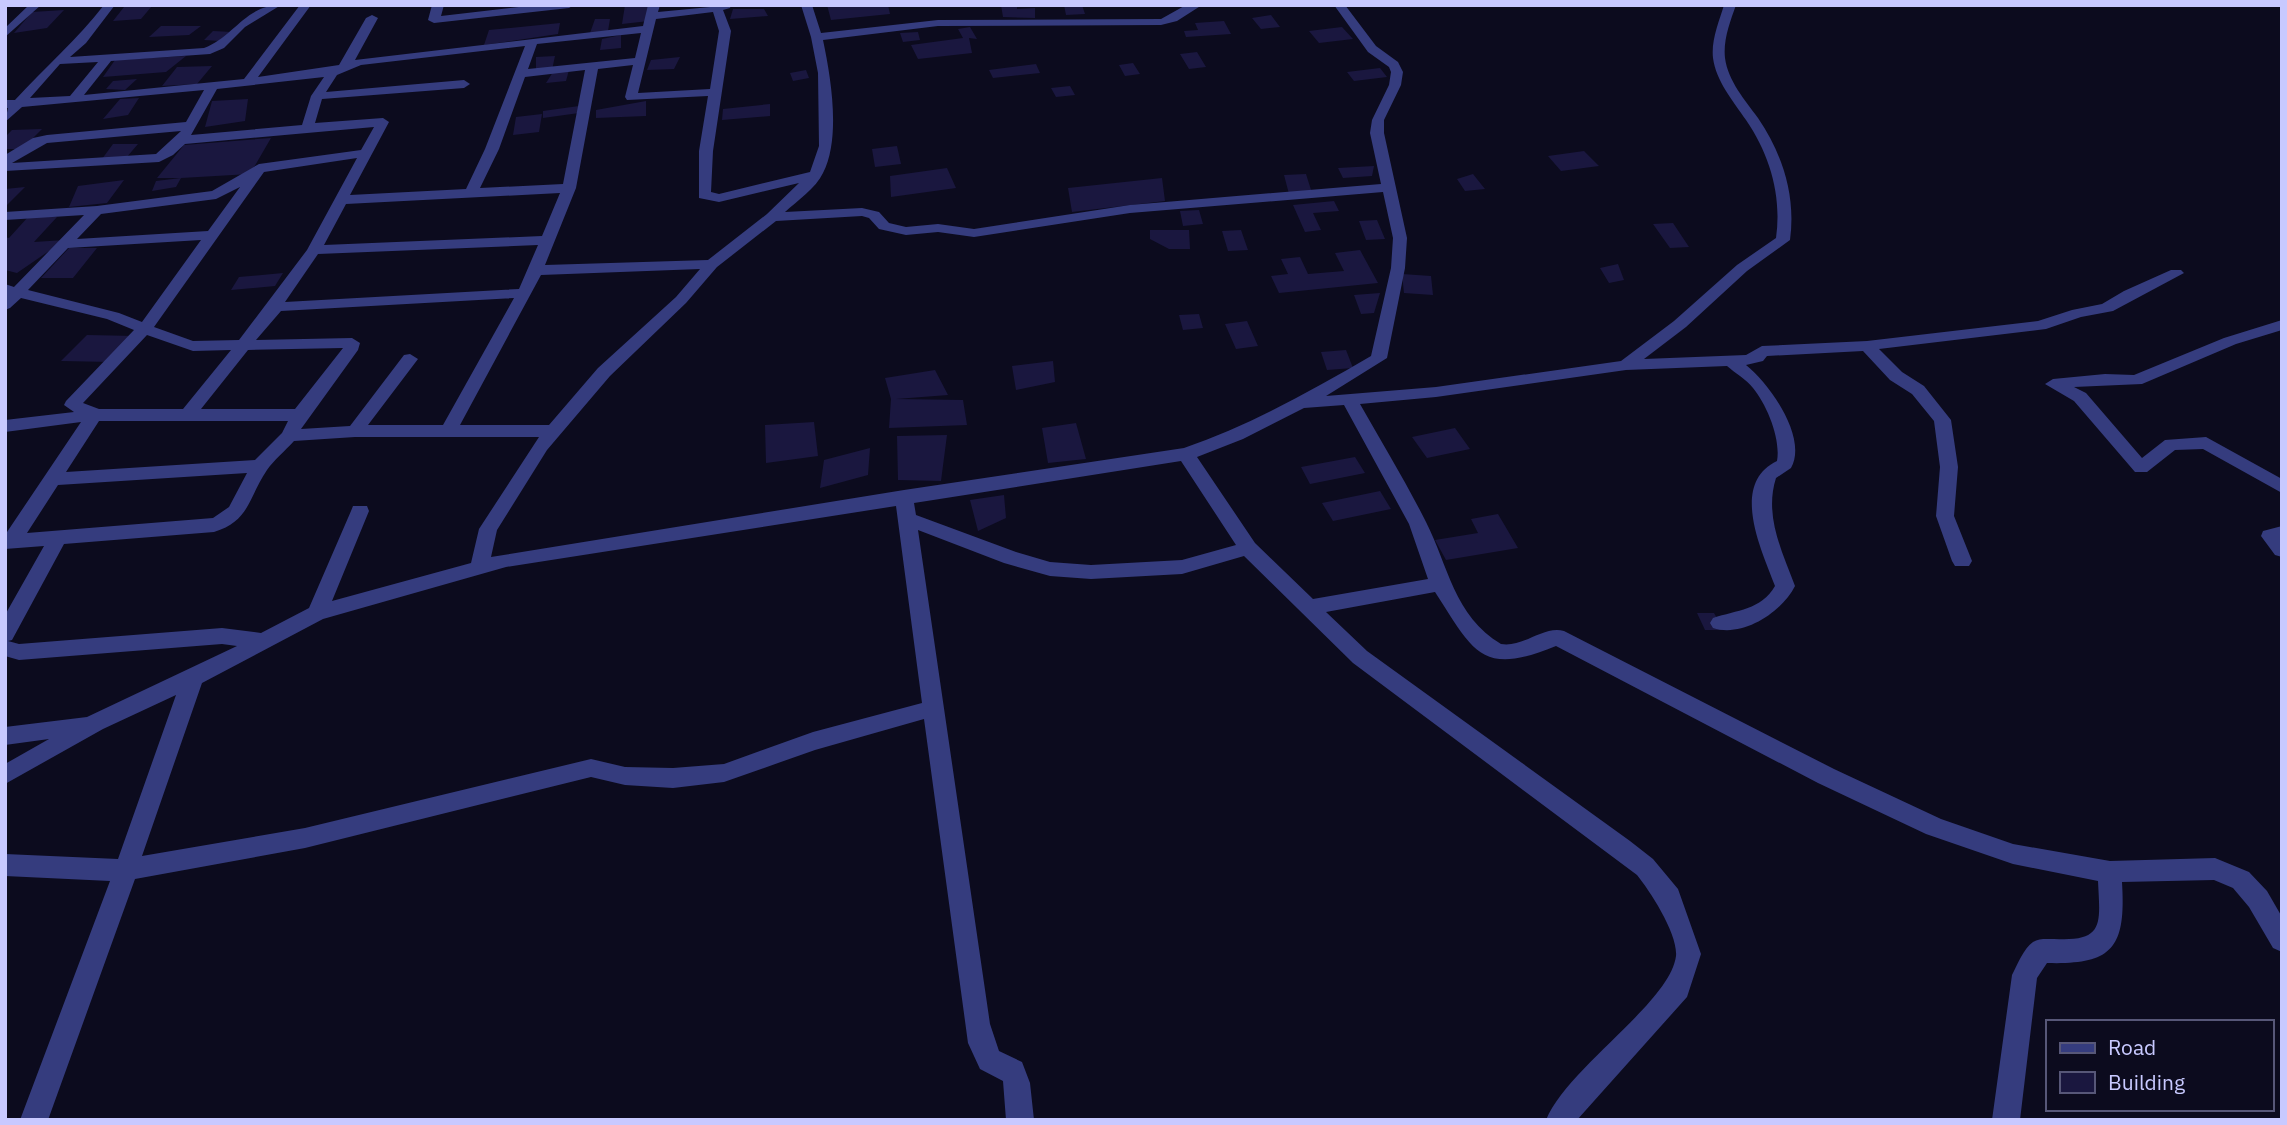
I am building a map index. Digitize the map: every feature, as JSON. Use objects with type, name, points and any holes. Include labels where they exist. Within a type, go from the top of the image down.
[{"type":"street","points":[[5,34],[36,5]]},
{"type":"street","points":[[5,118],[11,103],[82,41],[110,5]]},
{"type":"street","points":[[57,61],[215,49],[242,25],[276,5]]},
{"type":"street","points":[[248,80],[269,59],[276,44],[306,5]]},
{"type":"street","points":[[429,36],[438,5]]},
{"type":"street","points":[[11,103],[73,100],[339,69],[429,36],[519,8],[569,5]]},
{"type":"street","points":[[479,569],[488,529],[554,430],[604,372],[681,300],[712,264],[772,217],[816,174],[826,146],[824,73],[817,37],[806,5]]},
{"type":"street","points":[[817,37],[938,23],[1161,22],[1182,16],[1197,5]]},
{"type":"street","points":[[5,775],[95,723],[193,678],[317,613],[519,558],[1186,454],[1231,439],[1302,403],[1379,358],[1398,268],[1400,237],[1377,133],[1378,120],[1395,85],[1397,72],[1394,65],[1372,49],[1339,5]]},
{"type":"street","points":[[1626,365],[1680,324],[1742,268],[1783,240],[1787,222],[1774,164],[1760,130],[1732,92],[1719,58],[1721,37],[1730,5]]},
{"type":"street","points":[[429,36],[532,42],[651,17],[720,6],[725,31],[706,151],[704,195],[719,198],[816,174]]},
{"type":"street","points":[[5,19],[21,17]]},
{"type":"street","points":[[651,17],[631,97],[714,92]]},
{"type":"street","points":[[307,128],[317,96],[339,69],[372,18]]},
{"type":"street","points":[[471,193],[492,149],[532,42]]},
{"type":"street","points":[[73,100],[107,58]]},
{"type":"street","points":[[518,74],[640,61]]},
{"type":"street","points":[[447,431],[524,293],[569,188],[592,67]]},
{"type":"street","points":[[317,96],[464,84]]},
{"type":"street","points":[[5,167],[147,161],[167,154],[189,127],[213,85]]},
{"type":"street","points":[[180,140],[383,122],[314,250],[272,310],[189,414]]},
{"type":"street","points":[[5,161],[38,141],[47,139],[189,127]]},
{"type":"street","points":[[5,216],[97,210],[216,195],[260,169],[286,162],[366,153]]},
{"type":"street","points":[[94,415],[72,405],[146,327],[260,169]]},
{"type":"street","points":[[772,217],[862,212],[874,215],[884,226],[906,232],[938,228],[974,233],[1130,209],[1388,187]]},
{"type":"street","points":[[340,200],[569,188]]},
{"type":"street","points":[[9,296],[97,210]]},
{"type":"street","points":[[65,244],[213,234]]},
{"type":"street","points":[[314,250],[548,240]]},
{"type":"street","points":[[535,271],[712,264]]},
{"type":"street","points":[[1302,403],[1436,392],[1626,365],[1747,360],[1769,351],[1867,346],[2040,326],[2078,313],[2107,308],[2129,294],[2176,273]]},
{"type":"street","points":[[272,310],[285,305],[524,293]]},
{"type":"street","points":[[9,296],[113,316],[193,346],[351,341],[352,347],[300,415],[289,436],[260,466],[236,511],[226,521],[214,525],[9,541]]},
{"type":"street","points":[[2282,326],[2230,341],[2136,380],[2105,379],[2053,384],[2080,397],[2141,468],[2171,444],[2206,443],[2282,487]]},
{"type":"street","points":[[1867,346],[1895,376],[1918,390],[1942,420],[1950,467],[1945,516],[1962,561]]},
{"type":"street","points":[[355,431],[410,359]]},
{"type":"street","points":[[1720,623],[1768,609],[1782,595],[1785,586],[1764,526],[1763,500],[1767,478],[1772,471],[1785,464],[1788,447],[1767,396],[1756,382],[1730,360]]},
{"type":"street","points":[[1349,400],[1418,524],[1440,584],[1478,639],[1489,649],[1507,653],[1557,637],[1826,776],[1934,827],[2013,854],[2110,872],[2216,869],[2241,880],[2258,899],[2282,940]]},
{"type":"street","points":[[9,541],[94,415]]},
{"type":"street","points":[[5,426],[94,415],[300,415]]},
{"type":"street","points":[[289,436],[355,431],[554,430]]},
{"type":"street","points":[[1186,454],[1248,548],[1360,657],[1622,848],[1645,867],[1669,897],[1689,954],[1678,988],[1580,1093],[1560,1120]]},
{"type":"street","points":[[52,479],[260,466]]},
{"type":"street","points":[[904,496],[977,1024],[985,1057],[990,1063],[1013,1071],[1017,1083],[1020,1120]]},
{"type":"street","points":[[317,613],[360,511]]},
{"type":"street","points":[[907,519],[1011,558],[1050,569],[1091,572],[1182,567],[1248,548]]},
{"type":"street","points":[[2282,533],[2270,536],[2282,550]]},
{"type":"street","points":[[58,537],[6,646],[19,652],[222,636],[263,641]]},
{"type":"street","points":[[1309,607],[1440,584]]},
{"type":"street","points":[[34,1120],[193,678]]},
{"type":"street","points":[[5,865],[70,870],[126,870],[305,838],[591,768],[625,776],[673,778],[724,773],[813,741],[934,708]]},
{"type":"street","points":[[5,736],[95,723]]},
{"type":"street","points":[[2006,1120],[2025,975],[2040,951],[2086,951],[2101,942],[2110,926],[2110,872]]},
{"type":"building","points":[[625,5],[648,5],[649,21],[622,24]]},
{"type":"building","points":[[827,5],[888,5],[890,14],[831,20]]},
{"type":"building","points":[[1001,5],[1017,5],[1017,9],[1035,8],[1035,18],[1003,17]]},
{"type":"building","points":[[1064,5],[1082,5],[1085,14],[1066,15]]},
{"type":"building","points":[[152,6],[141,19],[113,21],[124,7]]},
{"type":"building","points":[[733,9],[764,9],[768,16],[730,19]]},
{"type":"building","points":[[64,10],[47,28],[14,33],[32,12]]},
{"type":"building","points":[[1271,15],[1280,27],[1261,29],[1252,18]]},
{"type":"building","points":[[595,19],[610,19],[608,31],[590,33]]},
{"type":"building","points":[[1224,21],[1231,34],[1186,37],[1184,31],[1198,30],[1195,23]]},
{"type":"building","points":[[560,23],[558,34],[484,45],[489,30]]},
{"type":"building","points":[[161,26],[201,26],[189,35],[149,37]]},
{"type":"building","points":[[970,27],[977,39],[969,38],[972,53],[918,59],[911,45],[963,38],[958,29]]},
{"type":"building","points":[[1342,27],[1353,39],[1319,43],[1309,31]]},
{"type":"building","points":[[213,31],[232,32],[220,41],[204,40]]},
{"type":"building","points":[[918,32],[920,40],[903,42],[900,33]]},
{"type":"building","points":[[621,35],[621,48],[600,50],[602,39]]},
{"type":"building","points":[[1197,52],[1206,67],[1189,69],[1180,54]]},
{"type":"building","points":[[186,56],[166,72],[103,77],[115,60]]},
{"type":"building","points":[[555,56],[552,70],[536,71],[536,57]]},
{"type":"building","points":[[680,57],[674,69],[647,70],[651,60]]},
{"type":"building","points":[[1133,63],[1140,74],[1125,76],[1119,65]]},
{"type":"building","points":[[1036,64],[1040,73],[993,78],[989,70]]},
{"type":"building","points":[[212,66],[197,84],[162,86],[177,67]]},
{"type":"building","points":[[1380,68],[1387,77],[1354,81],[1347,72]]},
{"type":"building","points":[[569,70],[566,81],[546,83],[553,72]]},
{"type":"building","points":[[806,70],[809,78],[793,81],[790,73]]},
{"type":"building","points":[[137,79],[125,90],[106,89],[113,81]]},
{"type":"building","points":[[1070,86],[1075,95],[1056,97],[1051,88]]},
{"type":"building","points":[[139,98],[128,115],[103,119],[120,99]]},
{"type":"building","points":[[248,99],[245,121],[205,127],[212,101]]},
{"type":"building","points":[[646,101],[646,116],[596,118],[596,110]]},
{"type":"building","points":[[770,104],[770,116],[722,120],[723,109]]},
{"type":"building","points":[[579,106],[579,113],[543,118],[543,111]]},
{"type":"building","points":[[542,114],[539,132],[513,135],[516,117]]},
{"type":"building","points":[[42,129],[22,149],[5,149],[5,137],[12,130]]},
{"type":"building","points":[[271,138],[250,174],[157,178],[184,145]]},
{"type":"building","points":[[113,144],[138,144],[126,158],[102,159]]},
{"type":"building","points":[[897,146],[901,164],[875,167],[872,149]]},
{"type":"building","points":[[1584,151],[1599,166],[1561,171],[1548,156]]},
{"type":"building","points":[[1374,166],[1372,176],[1343,178],[1338,168]]},
{"type":"building","points":[[947,168],[956,188],[891,197],[890,176]]},
{"type":"building","points":[[1306,174],[1312,193],[1289,194],[1284,175]]},
{"type":"building","points":[[1473,174],[1485,189],[1465,191],[1457,179]]},
{"type":"building","points":[[181,178],[176,187],[152,191],[156,181]]},
{"type":"building","points":[[1162,178],[1165,201],[1072,212],[1068,188]]},
{"type":"building","points":[[124,180],[107,203],[69,207],[78,186]]},
{"type":"building","points":[[25,187],[5,207],[5,189]]},
{"type":"building","points":[[1334,201],[1339,211],[1313,213],[1321,230],[1305,232],[1293,205]]},
{"type":"building","points":[[1199,210],[1203,224],[1183,226],[1180,211]]},
{"type":"building","points":[[28,217],[57,217],[34,242],[65,240],[17,273],[5,270],[5,237],[9,238]]},
{"type":"building","points":[[1377,220],[1385,239],[1366,240],[1359,221]]},
{"type":"building","points":[[1673,223],[1689,247],[1670,248],[1653,224]]},
{"type":"building","points":[[1150,230],[1189,230],[1190,249],[1169,249],[1150,239]]},
{"type":"building","points":[[1241,230],[1248,250],[1228,251],[1222,231]]},
{"type":"building","points":[[69,248],[97,248],[73,278],[41,278]]},
{"type":"building","points":[[1360,250],[1378,283],[1279,293],[1271,276],[1288,274],[1281,259],[1300,257],[1308,274],[1344,271],[1335,253]]},
{"type":"building","points":[[1618,264],[1624,280],[1609,283],[1600,268]]},
{"type":"building","points":[[283,273],[275,286],[231,290],[239,277]]},
{"type":"building","points":[[1402,274],[1431,276],[1433,295],[1404,293]]},
{"type":"building","points":[[1380,293],[1374,313],[1361,314],[1354,295]]},
{"type":"building","points":[[1199,314],[1203,328],[1183,330],[1179,315]]},
{"type":"building","points":[[1247,321],[1258,346],[1236,349],[1225,324]]},
{"type":"building","points":[[87,335],[136,336],[112,362],[61,361]]},
{"type":"building","points":[[1346,350],[1353,368],[1327,370],[1321,352]]},
{"type":"building","points":[[1053,361],[1055,382],[1016,390],[1012,366]]},
{"type":"building","points":[[935,370],[948,395],[896,399],[963,400],[967,425],[889,428],[891,399],[885,378]]},
{"type":"building","points":[[814,422],[818,456],[766,463],[765,425]]},
{"type":"building","points":[[1076,423],[1086,459],[1048,463],[1042,428]]},
{"type":"building","points":[[1455,428],[1470,449],[1427,458],[1412,437]]},
{"type":"building","points":[[947,435],[941,481],[898,480],[897,436]]},
{"type":"building","points":[[870,448],[868,475],[820,488],[824,460]]},
{"type":"building","points":[[1355,457],[1365,473],[1310,484],[1301,467]]},
{"type":"building","points":[[1380,491],[1391,509],[1333,521],[1322,503]]},
{"type":"building","points":[[1004,495],[1006,518],[978,531],[970,500]]},
{"type":"building","points":[[1498,514],[1518,548],[1446,560],[1435,540],[1478,533],[1471,519]]},
{"type":"building","points":[[1697,613],[1714,613],[1724,630],[1705,630]]}]
